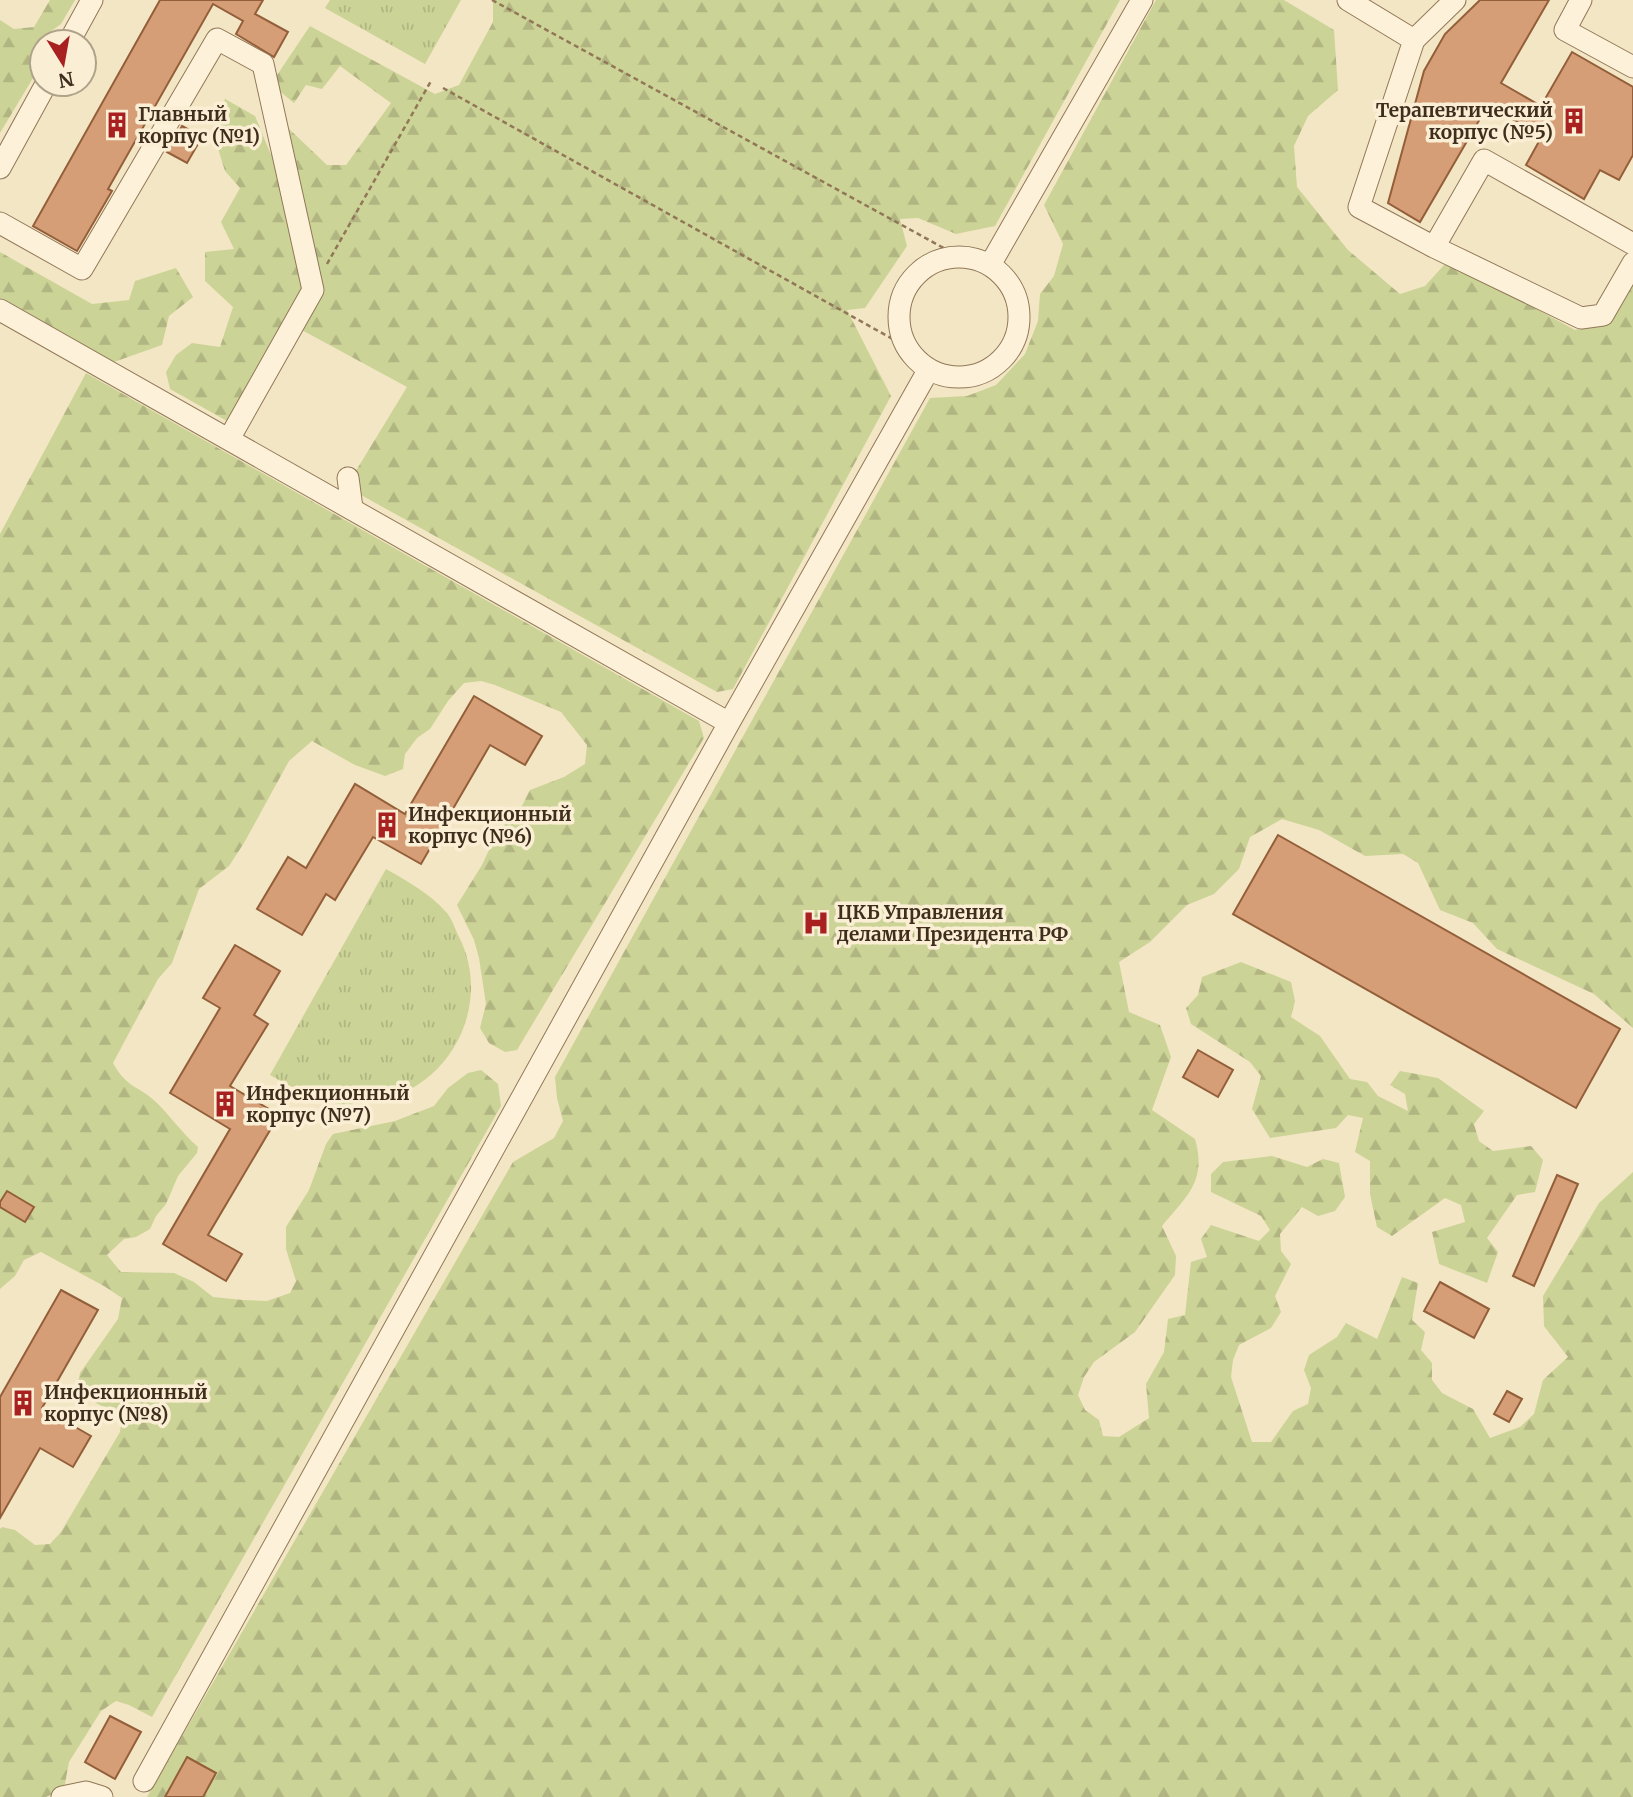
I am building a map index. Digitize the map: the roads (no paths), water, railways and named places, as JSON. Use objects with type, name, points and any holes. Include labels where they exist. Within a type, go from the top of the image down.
[{"type":"lane","points":[[77,28],[93,0]]},
{"type":"lane","points":[[990,265],[1142,0]]},
{"type":"lane","points":[[1348,0],[1414,40]]},
{"type":"lane","points":[[1455,0],[1414,40],[1359,206],[1434,247],[1581,318],[1603,315],[1633,263]]},
{"type":"lane","points":[[1581,0],[1565,30],[1633,67]]},
{"type":"lane","points":[[0,223],[82,269],[217,39],[263,64],[313,290],[229,439]]},
{"type":"lane","points":[[0,168],[38,98]]},
{"type":"lane","points":[[1434,247],[1484,160],[1633,244]]},
{"type":"lane","points":[[960,257],[990,265],[1007,281],[1018,302],[1020,318],[1011,348],[1002,360],[989,370],[974,376],[943,376],[929,369],[916,360],[901,333],[899,317],[907,287],[929,265],[944,259],[960,257]]},
{"type":"lane","points":[[0,310],[729,723]]},
{"type":"lane","points":[[299,316],[307,336]]},
{"type":"lane","points":[[144,1781],[729,723],[929,369]]},
{"type":"lane","points":[[348,478],[352,508]]},
{"type":"lane","points":[[62,1797],[86,1792],[102,1797]]},
{"type":"place","name":"Терапевтический корпус (№5)","points":[[1574,121]]},
{"type":"place","name":"Главный корпус (№1)","points":[[117,125]]},
{"type":"place","name":"Инфекционный корпус (№6)","points":[[387,825]]},
{"type":"place","name":"ЦКБ Управления делами Президента РФ","points":[[816,923]]},
{"type":"place","name":"Инфекционный корпус (№7)","points":[[225,1104]]},
{"type":"place","name":"Инфекционный корпус (№8)","points":[[23,1403]]}]
